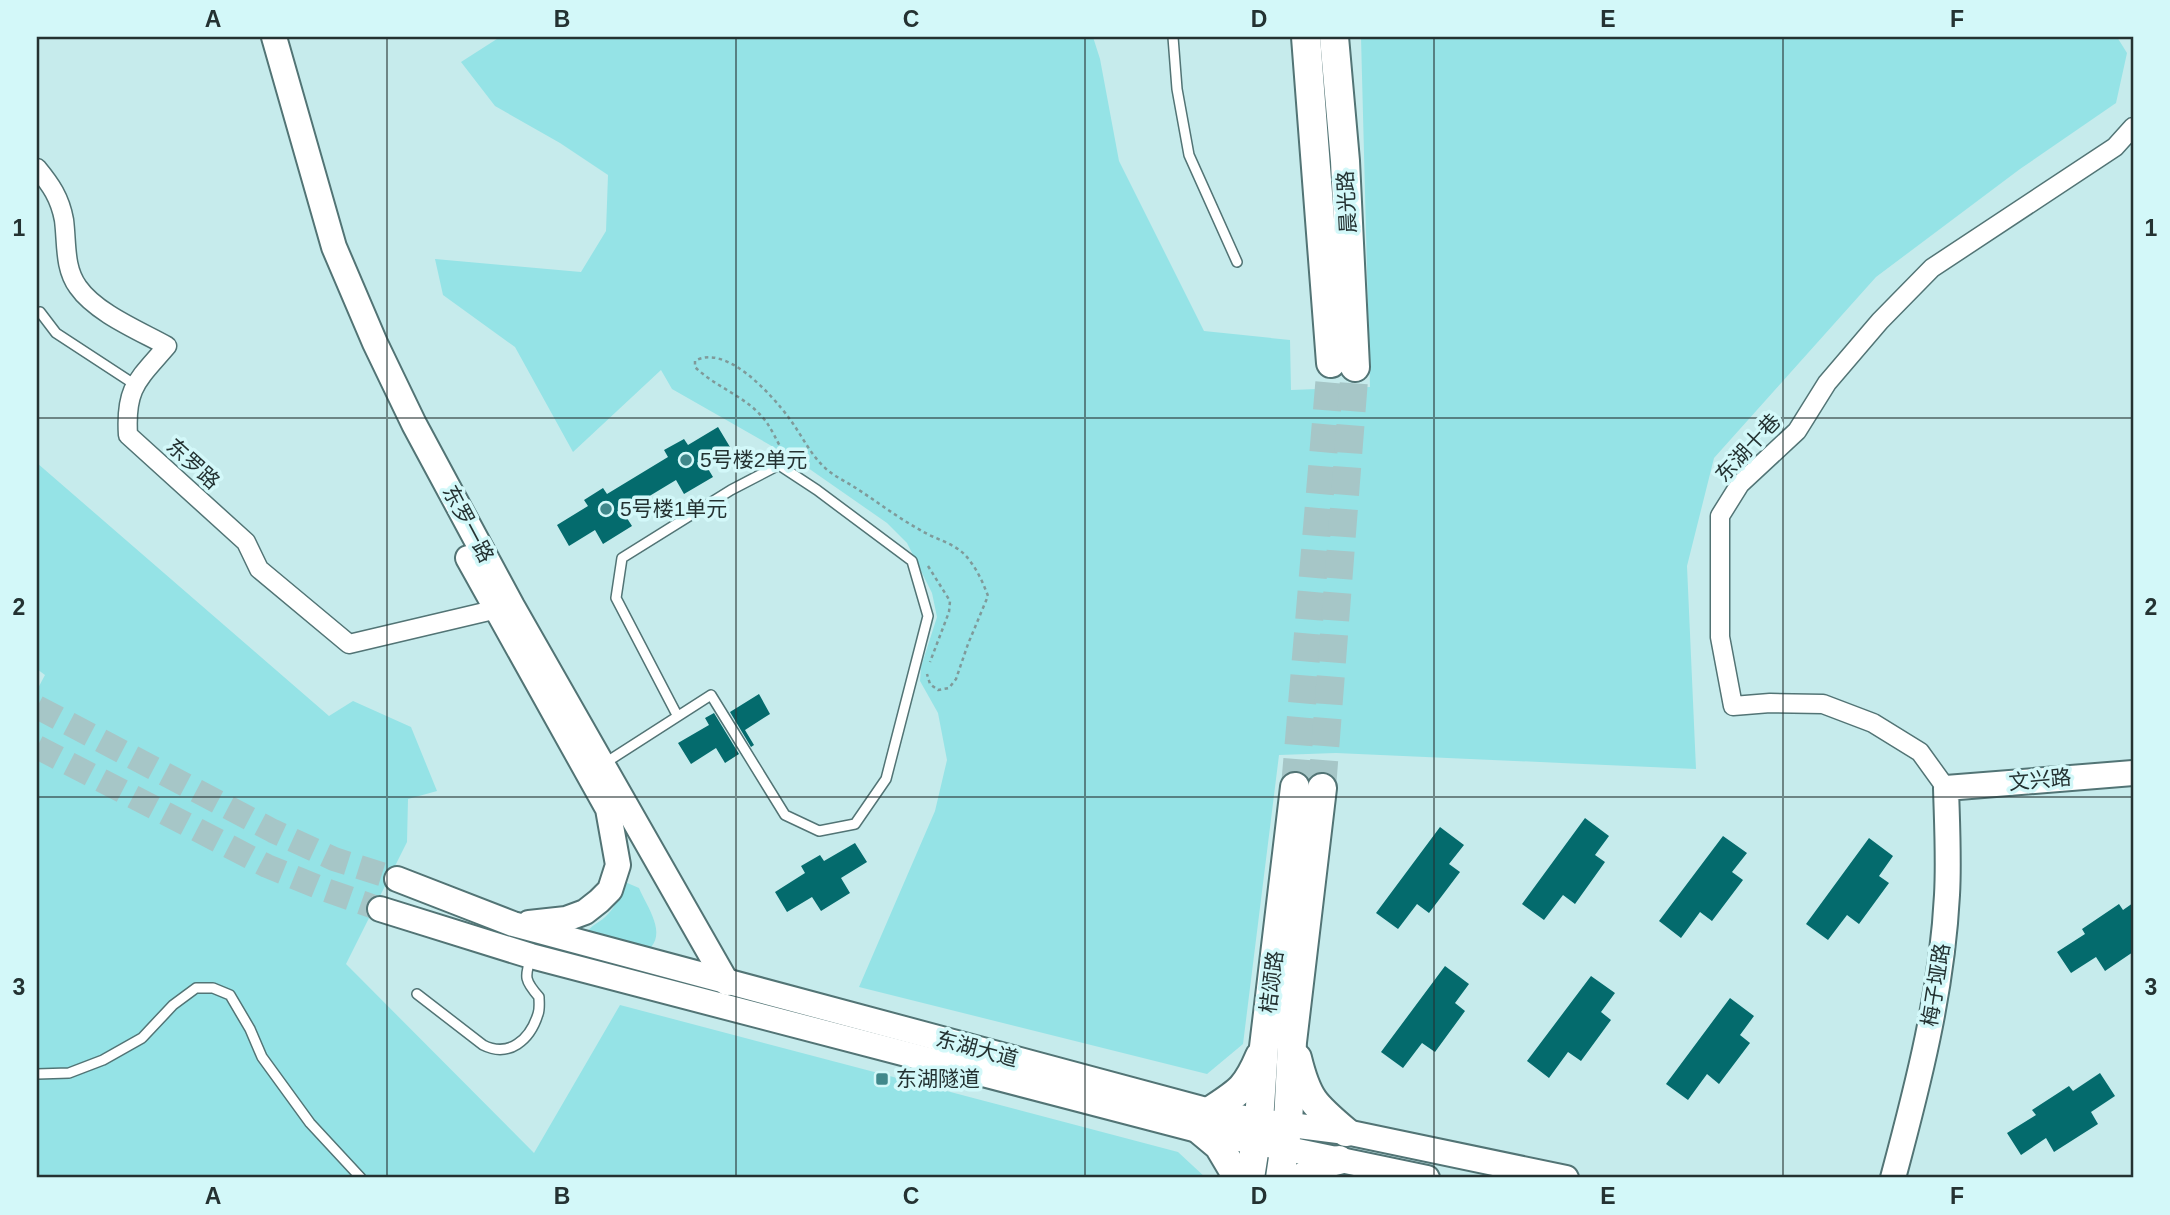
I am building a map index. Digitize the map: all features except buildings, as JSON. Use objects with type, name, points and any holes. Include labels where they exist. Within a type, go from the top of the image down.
[{"type":"main road","name":"东罗一路","points":[[259,37],[320,252],[400,431],[504,608],[603,764],[727,983]]},
{"type":"main road","name":"东罗一路","points":[[274,37],[334,247],[369,331],[504,608],[608,809],[618,865],[610,890],[585,912],[566,919],[513,924]]},
{"type":"main road","name":"晨光路","points":[[1306,37],[1343,365],[1345,161],[1334,37]]},
{"type":"main road","name":"文兴路","points":[[1946,788],[2133,773]]},
{"type":"main road","name":"桔颂路","points":[[1250,1178],[1264,1047],[1308,788],[1286,1136],[1280,1178]]},
{"type":"main road","name":"梅子垭路","points":[[1893,1178],[1924,1059],[1941,961],[1948,894],[1946,788]]},
{"type":"main road","name":"东湖大道","points":[[397,879],[513,924],[1205,1121]]},
{"type":"main road","name":"东湖大道","points":[[380,909],[531,956],[1205,1121],[1286,1136],[1346,1132],[1566,1178]]},
{"type":"main road","points":[[1292,1042],[1304,1085],[1316,1106],[1346,1132]]},
{"type":"main road","points":[[1238,1178],[1205,1121],[1250,1080],[1264,1047]]},
{"type":"main road","name":"东湖大道","points":[[1286,1136],[1339,1160],[1427,1178]]},
{"type":"main road","points":[[1301,1178],[1323,1164],[1339,1160]]},
{"type":"street","name":"东湖十巷","points":[[1946,788],[1920,752],[1873,723],[1823,704],[1770,703],[1733,706],[1720,637],[1720,516],[1740,484],[1797,430],[1827,383],[1880,321],[1932,268],[2115,147],[2133,127]]},
{"type":"street","name":"东罗路","points":[[37,169],[55,190],[64,218],[69,270],[78,288],[97,306],[167,346],[134,384],[126,411],[128,435],[246,542],[259,569],[349,644],[504,608]]},
{"type":"lane","points":[[1173,37],[1177,89],[1189,155],[1237,262]]},
{"type":"lane","points":[[40,312],[56,332],[134,384]]},
{"type":"lane","points":[[603,764],[711,695],[785,815],[819,831],[855,824],[886,779],[928,616],[912,561],[779,465],[731,490],[622,558],[616,598],[677,715]]},
{"type":"lane","points":[[418,994],[483,1045],[495,1051],[511,1048],[526,1037],[539,1013],[539,997],[527,984],[526,971],[531,956]]},
{"type":"lane","points":[[37,1074],[69,1073],[103,1060],[142,1038],[173,1005],[196,989],[212,988],[230,995],[270,1068],[310,1123],[361,1178]]},
{"type":"shaded area","points":[[500,37],[1093,37],[1100,59],[1119,161],[1204,331],[1290,340],[1291,390],[1370,387],[1361,37],[2117,37],[2127,53],[2116,103],[2020,169],[1876,277],[1714,458],[1687,566],[1696,769],[1336,753],[1279,755],[1243,1044],[1207,1074],[859,987],[935,811],[947,760],[938,713],[920,681],[921,667],[937,617],[932,593],[907,543],[887,523],[798,461],[672,389],[661,370],[573,452],[515,347],[443,295],[435,259],[581,272],[606,231],[608,175],[560,143],[495,106],[461,62]]},
{"type":"shaded area","points":[[37,463],[329,716],[353,701],[411,727],[437,791],[408,799],[407,842],[346,964],[534,1153],[620,1005],[1178,1152],[1206,1178],[37,1178],[37,690],[45,675],[37,669]]},
{"type":"shaded area","points":[[625,882],[639,888],[654,920],[656,936],[654,944],[648,950],[585,936],[612,910]]},
{"type":"tunnel","points":[[1295,787],[1331,363]]},
{"type":"tunnel","points":[[1322,788],[1355,367]]},
{"type":"tunnel","points":[[37,707],[273,831],[334,859],[397,879]]},
{"type":"tunnel","points":[[37,747],[267,866],[380,909]]},
{"type":"place","name":"5号楼2单元","points":[[686,460]]},
{"type":"place","name":"5号楼1单元","points":[[606,509]]},
{"type":"place","name":"东湖隧道","points":[[882,1079]]}]
